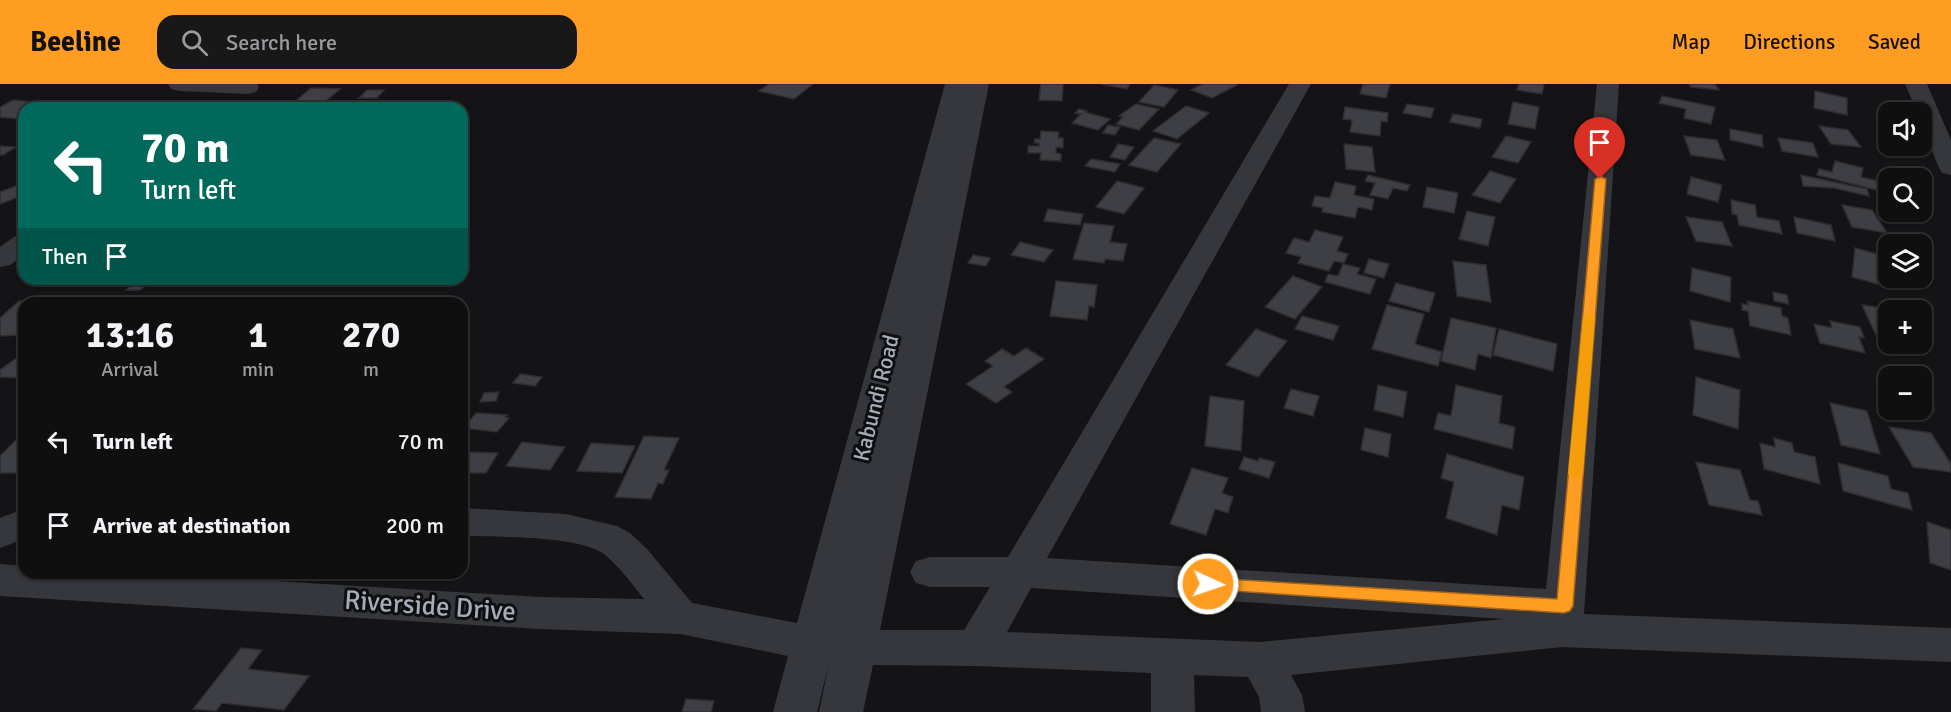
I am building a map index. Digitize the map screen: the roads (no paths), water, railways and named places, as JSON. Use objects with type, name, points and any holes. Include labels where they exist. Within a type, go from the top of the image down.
[{"type":"street","points":[[179,84],[250,86]]},
{"type":"street","points":[[976,648],[1300,84]]},
{"type":"street","points":[[1563,618],[1608,84]]},
{"type":"street","points":[[1916,84],[1951,168]]},
{"type":"street","points":[[226,102],[250,86]]},
{"type":"street","name":"Kabundi Road","points":[[795,712],[965,92]]},
{"type":"street","name":"Kabundi Road","points":[[841,712],[857,647],[965,92]]},
{"type":"street","points":[[468,522],[571,528],[614,541],[636,563],[680,617]]},
{"type":"street","points":[[0,534],[18,526]]},
{"type":"street","points":[[930,572],[1018,572],[1563,618],[1951,645]]},
{"type":"street","name":"Riverside Drive","points":[[0,580],[539,613],[680,617],[813,644],[857,647],[976,648],[1260,660],[1563,618]]},
{"type":"street","points":[[1172,657],[1173,712]]},
{"type":"street","points":[[1260,660],[1280,695],[1283,712]]}]
